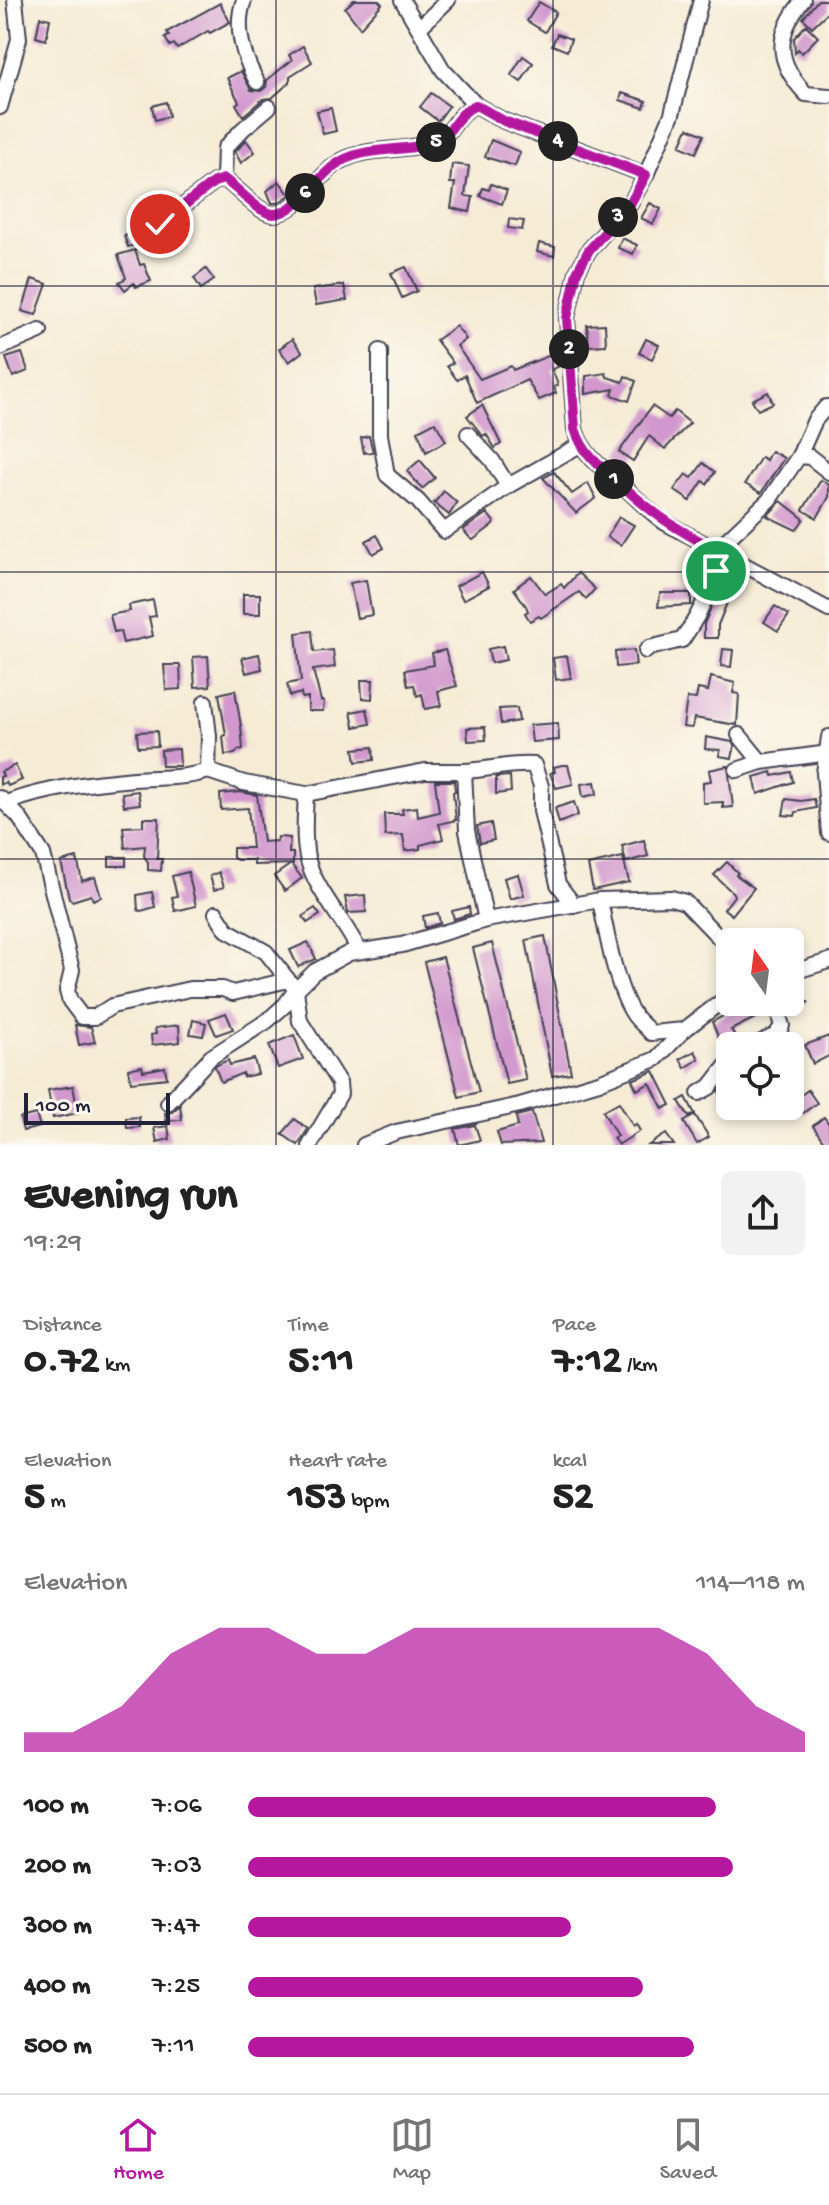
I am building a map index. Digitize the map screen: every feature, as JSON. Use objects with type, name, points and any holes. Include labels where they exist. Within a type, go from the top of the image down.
[{"type":"street","points":[[0,107],[19,39],[15,0]]},
{"type":"street","points":[[244,0],[238,17],[239,28],[257,82]]},
{"type":"street","points":[[402,0],[443,70],[476,105],[504,121],[646,175]]},
{"type":"street","points":[[419,28],[448,0]]},
{"type":"street","points":[[803,0],[790,17],[781,53],[790,76],[806,94],[829,96]]},
{"type":"street","points":[[698,2],[672,114],[646,175],[630,204],[589,250],[577,272],[567,318],[571,411],[580,445],[589,458],[664,522],[829,610]]},
{"type":"street","points":[[224,179],[242,191],[258,209],[274,214],[289,210],[339,162],[440,140],[465,110],[476,105]]},
{"type":"street","points":[[224,179],[225,148],[269,107]]},
{"type":"street","points":[[162,244],[160,224],[214,182],[224,179]]},
{"type":"street","points":[[0,348],[40,331]]},
{"type":"street","points":[[380,351],[380,435],[387,475],[418,501],[444,531],[508,486],[580,445]]},
{"type":"street","points":[[646,651],[682,640],[697,619],[716,571],[716,550],[769,500],[799,456],[815,420],[829,407]]},
{"type":"street","points":[[468,434],[492,460],[508,486]]},
{"type":"street","points":[[799,456],[810,457],[829,472]]},
{"type":"street","points":[[205,702],[209,736],[208,771]]},
{"type":"street","points":[[739,735],[761,762]]},
{"type":"street","points":[[829,737],[824,773],[829,833]]},
{"type":"street","points":[[737,770],[761,762],[828,754]]},
{"type":"street","points":[[574,905],[558,884],[541,811],[541,786],[534,765],[515,763],[490,770],[425,771],[306,794],[244,783],[208,771],[39,791],[3,801],[19,817],[43,854],[72,970],[67,991],[76,1013],[82,1017],[95,1017],[112,1006],[190,989],[223,989],[233,993],[292,985],[359,951],[402,945],[486,920],[574,905],[600,900],[671,898],[685,902],[716,934]]},
{"type":"street","points":[[464,771],[468,842],[486,920]]},
{"type":"street","points":[[306,794],[307,858],[326,897],[359,951]]},
{"type":"street","points":[[600,900],[617,969],[633,1015],[651,1033],[684,1030]]},
{"type":"street","points":[[216,913],[227,930],[266,952],[292,985],[300,1021],[322,1052],[341,1089],[310,1145]]},
{"type":"street","points":[[804,969],[829,961]]},
{"type":"street","points":[[168,1103],[211,1057],[267,1021],[285,1005],[292,985]]},
{"type":"street","points":[[364,1145],[396,1132],[520,1105],[599,1082],[656,1059],[684,1030],[716,1006]]},
{"type":"street","points":[[699,1093],[716,1079]]},
{"type":"building","points":[[354,0],[378,0],[382,4],[360,28],[345,8]]},
{"type":"building","points":[[818,0],[829,0],[829,11],[812,27],[803,18]]},
{"type":"building","points":[[539,2],[556,12],[545,32],[527,21]]},
{"type":"building","points":[[220,3],[230,22],[177,49],[174,44],[170,46],[165,38],[169,36],[167,32]]},
{"type":"building","points":[[40,17],[50,19],[46,40],[36,37]]},
{"type":"building","points":[[806,25],[818,37],[802,53],[798,49],[795,53],[794,38]]},
{"type":"building","points":[[557,34],[571,39],[567,51],[552,45]]},
{"type":"building","points":[[303,46],[312,62],[290,76],[290,82],[272,98],[263,99],[243,116],[227,78],[241,71],[251,90],[261,91],[266,87],[267,80],[292,60],[289,55]]},
{"type":"building","points":[[523,56],[533,63],[521,82],[511,75]]},
{"type":"building","points":[[431,93],[449,106],[438,121],[420,107]]},
{"type":"building","points":[[622,93],[646,101],[644,108],[620,100]]},
{"type":"building","points":[[166,102],[169,116],[155,120],[152,106]]},
{"type":"building","points":[[331,108],[336,131],[323,134],[317,111]]},
{"type":"building","points":[[688,128],[704,135],[696,153],[680,146]]},
{"type":"building","points":[[246,140],[255,152],[241,163],[235,152]]},
{"type":"building","points":[[491,140],[520,152],[515,166],[485,157]]},
{"type":"building","points":[[452,164],[469,166],[465,196],[473,197],[470,212],[451,208],[455,183],[450,183]]},
{"type":"building","points":[[279,181],[290,195],[278,203],[272,203],[267,191]]},
{"type":"building","points":[[491,184],[507,190],[502,204],[480,196],[483,188],[489,190]]},
{"type":"building","points":[[650,203],[661,209],[653,224],[641,218]]},
{"type":"building","points":[[509,219],[524,221],[522,230],[508,228]]},
{"type":"building","points":[[143,230],[146,241],[128,247],[124,236]]},
{"type":"building","points":[[622,238],[637,245],[633,254],[618,248]]},
{"type":"building","points":[[539,243],[555,247],[554,256],[537,252]]},
{"type":"building","points":[[135,250],[140,265],[144,264],[151,281],[136,287],[134,283],[125,290],[119,282],[126,278],[118,255]]},
{"type":"building","points":[[406,267],[417,291],[402,298],[391,273]]},
{"type":"building","points":[[206,269],[214,280],[201,289],[194,278]]},
{"type":"building","points":[[32,279],[47,284],[36,315],[22,311]]},
{"type":"building","points":[[344,285],[347,300],[316,305],[313,289]]},
{"type":"building","points":[[605,324],[606,345],[589,346],[587,325]]},
{"type":"building","points":[[456,326],[466,339],[457,346],[480,379],[553,354],[558,367],[552,369],[558,385],[554,387],[556,393],[539,400],[527,380],[477,403],[465,375],[457,380],[447,366],[453,363],[436,340]]},
{"type":"building","points":[[292,339],[302,352],[289,362],[279,349]]},
{"type":"building","points":[[646,339],[659,345],[652,359],[639,353]]},
{"type":"building","points":[[22,353],[28,371],[13,377],[6,358]]},
{"type":"building","points":[[606,373],[607,377],[623,382],[625,376],[636,381],[629,401],[612,395],[614,389],[586,394],[586,376]]},
{"type":"building","points":[[768,392],[773,403],[758,410],[752,400]]},
{"type":"building","points":[[482,405],[501,444],[495,448],[486,434],[483,436],[467,416]]},
{"type":"building","points":[[652,406],[669,418],[675,411],[690,423],[665,449],[649,436],[633,461],[619,452]]},
{"type":"building","points":[[435,422],[446,441],[426,452],[418,431]]},
{"type":"building","points":[[369,436],[373,452],[364,453],[361,438]]},
{"type":"building","points":[[771,451],[784,458],[761,493],[745,484],[761,457],[766,460]]},
{"type":"building","points":[[420,460],[435,478],[422,489],[407,471]]},
{"type":"building","points":[[703,463],[715,472],[707,484],[703,481],[690,501],[674,490],[686,474],[692,478]]},
{"type":"building","points":[[554,472],[572,494],[588,483],[596,498],[576,513],[543,478]]},
{"type":"building","points":[[821,480],[829,485],[829,497],[817,518],[803,510]]},
{"type":"building","points":[[444,491],[457,503],[449,515],[434,503]]},
{"type":"building","points":[[781,501],[804,519],[796,530],[767,516]]},
{"type":"building","points":[[487,513],[493,525],[473,540],[463,530]]},
{"type":"building","points":[[619,517],[634,525],[621,545],[607,537]]},
{"type":"building","points":[[377,535],[384,548],[373,554],[366,541]]},
{"type":"building","points":[[482,572],[489,586],[463,600],[456,586]]},
{"type":"building","points":[[578,573],[595,589],[586,599],[579,592],[541,618],[539,616],[530,621],[525,613],[528,611],[526,606],[514,589],[531,576],[545,594],[561,584],[564,588]]},
{"type":"building","points":[[723,579],[735,583],[718,625],[718,638],[704,638],[704,624]]},
{"type":"building","points":[[366,580],[372,615],[357,618],[350,583]]},
{"type":"building","points":[[660,593],[691,593],[691,605],[658,607]]},
{"type":"building","points":[[243,594],[260,594],[260,614],[243,614]]},
{"type":"building","points":[[153,600],[156,616],[149,617],[153,636],[123,643],[120,631],[114,632],[110,615],[130,611],[129,605]]},
{"type":"building","points":[[775,606],[789,615],[778,631],[764,622]]},
{"type":"building","points":[[312,631],[314,652],[333,650],[335,667],[313,670],[321,701],[324,701],[323,711],[308,711],[308,697],[302,698],[301,693],[290,696],[287,684],[301,681],[296,633]]},
{"type":"building","points":[[503,646],[506,660],[491,663],[488,649]]},
{"type":"building","points":[[723,649],[733,650],[731,667],[721,666]]},
{"type":"building","points":[[445,650],[457,686],[438,691],[441,706],[425,709],[422,694],[417,696],[414,685],[408,686],[405,670],[434,665],[432,653]]},
{"type":"building","points":[[634,650],[636,665],[616,667],[615,652]]},
{"type":"building","points":[[259,654],[262,669],[246,673],[242,658]]},
{"type":"building","points":[[208,656],[210,686],[195,687],[193,657]]},
{"type":"building","points":[[567,656],[571,678],[556,680],[553,658]]},
{"type":"building","points":[[164,665],[180,665],[181,689],[166,690]]},
{"type":"building","points":[[711,677],[735,683],[733,693],[739,694],[737,725],[694,718],[692,728],[683,727],[687,698],[696,699],[698,689],[708,691]]},
{"type":"building","points":[[361,680],[373,680],[372,699],[362,698]]},
{"type":"building","points":[[235,690],[243,749],[225,755],[223,736],[226,735],[219,694]]},
{"type":"building","points":[[517,708],[519,721],[501,724],[499,709]]},
{"type":"building","points":[[367,709],[370,724],[354,727],[351,712]]},
{"type":"building","points":[[558,723],[559,740],[532,742],[530,725]]},
{"type":"building","points":[[485,727],[486,740],[468,741],[467,728]]},
{"type":"building","points":[[157,731],[158,746],[138,747],[137,732]]},
{"type":"building","points":[[706,737],[732,742],[735,745],[732,758],[719,756],[720,750],[705,749]]},
{"type":"building","points":[[373,747],[374,760],[356,762],[354,749]]},
{"type":"building","points":[[179,749],[180,766],[162,766],[161,750]]},
{"type":"building","points":[[15,765],[22,780],[8,786],[6,782],[0,785],[1,772]]},
{"type":"building","points":[[568,765],[573,784],[556,788],[550,773],[555,772],[554,767]]},
{"type":"building","points":[[728,766],[733,807],[723,808],[723,802],[703,803],[703,782],[711,781],[709,770]]},
{"type":"building","points":[[772,772],[773,776],[791,772],[793,782],[758,794],[754,777]]},
{"type":"building","points":[[510,776],[511,792],[496,794],[496,777]]},
{"type":"building","points":[[435,781],[454,781],[456,820],[439,824],[443,839],[420,845],[420,849],[405,851],[403,835],[385,836],[384,814],[403,814],[402,809],[417,807],[418,817],[439,812]]},
{"type":"building","points":[[595,782],[597,794],[583,797],[581,784]]},
{"type":"building","points":[[138,791],[140,804],[124,806],[122,793]]},
{"type":"building","points":[[240,792],[257,795],[263,842],[277,841],[278,837],[290,838],[289,853],[293,853],[293,864],[254,865],[254,860],[233,858],[233,848],[252,848],[248,808],[221,810],[220,794]]},
{"type":"building","points":[[786,799],[814,799],[816,808],[796,812],[795,816],[783,815]]},
{"type":"building","points":[[574,802],[578,815],[559,823],[555,808]]},
{"type":"building","points":[[143,818],[159,818],[157,859],[162,859],[161,871],[148,870],[145,846],[125,848],[123,827],[143,826]]},
{"type":"building","points":[[491,823],[494,840],[480,843],[477,826]]},
{"type":"building","points":[[644,840],[648,856],[626,862],[622,846]]},
{"type":"building","points":[[109,857],[126,857],[126,866],[109,866]]},
{"type":"building","points":[[623,857],[629,882],[593,890],[588,865]]},
{"type":"building","points":[[77,858],[82,881],[95,877],[101,897],[93,900],[91,895],[72,901],[69,898],[61,862]]},
{"type":"building","points":[[727,862],[738,873],[736,875],[754,888],[732,915],[724,909],[733,893],[714,875]]},
{"type":"building","points":[[291,864],[302,878],[285,891],[274,876]]},
{"type":"building","points":[[188,872],[196,906],[175,911],[172,897],[177,896],[172,876]]},
{"type":"building","points":[[219,872],[224,887],[214,890],[210,876]]},
{"type":"building","points":[[518,874],[524,895],[510,899],[504,878]]},
{"type":"building","points":[[152,892],[155,907],[138,910],[137,895]]},
{"type":"building","points":[[365,895],[366,912],[348,913],[345,897]]},
{"type":"building","points":[[469,907],[470,914],[454,919],[452,911]]},
{"type":"building","points":[[315,908],[320,915],[307,923],[303,916]]},
{"type":"building","points":[[438,913],[440,923],[425,928],[423,916]]},
{"type":"building","points":[[545,936],[571,1073],[552,1076],[526,940]]},
{"type":"building","points":[[308,942],[316,959],[298,967],[290,950]]},
{"type":"building","points":[[492,943],[526,1080],[507,1084],[473,948]]},
{"type":"building","points":[[443,957],[479,1092],[459,1097],[424,962]]},
{"type":"building","points":[[226,1013],[233,1029],[216,1035],[209,1019]]},
{"type":"building","points":[[723,1016],[759,1016],[732,1032],[716,1032],[712,1022]]},
{"type":"building","points":[[193,1020],[206,1023],[203,1036],[190,1034]]},
{"type":"building","points":[[75,1025],[91,1027],[95,1042],[79,1045]]},
{"type":"building","points":[[179,1025],[180,1042],[152,1045],[151,1035],[156,1034],[155,1028]]},
{"type":"building","points":[[294,1035],[303,1059],[278,1068],[269,1045]]},
{"type":"building","points":[[829,1036],[829,1056],[813,1064],[805,1045]]},
{"type":"building","points":[[695,1051],[699,1059],[685,1068],[680,1059]]},
{"type":"building","points":[[254,1059],[258,1074],[243,1077],[243,1073],[221,1082],[215,1067],[217,1065],[228,1060],[230,1065]]},
{"type":"building","points":[[142,1066],[143,1071],[165,1067],[167,1078],[131,1082],[128,1069]]},
{"type":"building","points":[[654,1071],[671,1105],[663,1109],[650,1083],[637,1090],[632,1080]]},
{"type":"building","points":[[73,1086],[78,1113],[53,1118],[48,1090]]},
{"type":"building","points":[[808,1090],[817,1103],[804,1112],[804,1093]]},
{"type":"building","points":[[686,1097],[695,1114],[689,1117],[679,1101]]},
{"type":"building","points":[[619,1102],[633,1126],[636,1124],[640,1131],[618,1145],[613,1138],[617,1136],[603,1111]]},
{"type":"building","points":[[180,1105],[182,1120],[166,1121],[165,1113],[172,1112]]},
{"type":"building","points":[[532,1112],[541,1143],[501,1145],[497,1132],[518,1126],[516,1116]]},
{"type":"building","points":[[36,1114],[40,1127],[23,1131],[20,1118]]},
{"type":"building","points":[[695,1115],[709,1137],[697,1144],[684,1122]]},
{"type":"building","points":[[139,1117],[140,1127],[127,1128],[126,1118]]},
{"type":"building","points":[[824,1117],[829,1124],[829,1145],[813,1126]]},
{"type":"building","points":[[295,1119],[308,1129],[298,1145],[282,1134]]},
{"type":"building","points":[[475,1125],[480,1140],[459,1145],[455,1129]]},
{"type":"building","points":[[168,1126],[170,1139],[157,1142],[154,1128]]},
{"type":"building","points":[[666,1134],[674,1145],[649,1145]]},
{"type":"route","points":[[160,224],[214,182],[224,179],[242,191],[258,209],[274,214],[289,210],[339,162],[440,140],[465,110],[476,105],[504,121],[646,175],[630,204],[589,250],[577,272],[567,318],[571,411],[580,445],[589,458],[664,522],[716,550],[716,571]]}]
